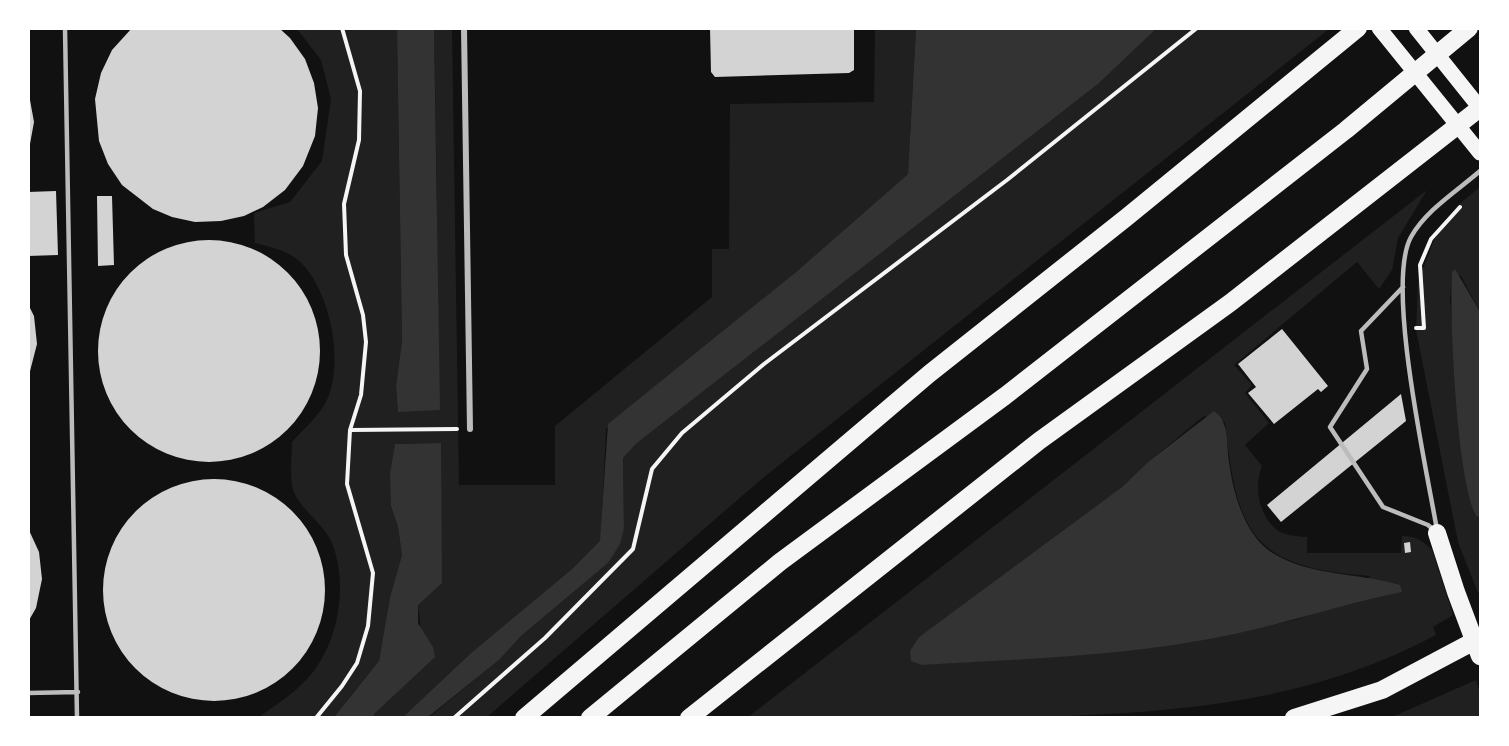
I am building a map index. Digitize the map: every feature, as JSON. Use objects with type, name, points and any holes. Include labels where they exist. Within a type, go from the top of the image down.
[{"type":"highway","points":[[524,717],[929,374],[1127,217],[1358,28]]},
{"type":"highway","points":[[590,717],[780,562],[1005,396],[1346,130],[1469,28]]},
{"type":"highway","points":[[688,717],[1039,441],[1230,303],[1480,108]]},
{"type":"highway","points":[[1437,533],[1480,656]]},
{"type":"highway","points":[[1294,717],[1382,690],[1480,638]]},
{"type":"main road","points":[[1379,28],[1480,153]]},
{"type":"main road","points":[[1416,28],[1480,108]]},
{"type":"street","points":[[464,28],[470,429]]},
{"type":"lane","points":[[65,28],[78,717]]},
{"type":"lane","points":[[1437,533],[1405,329],[1403,262],[1410,238],[1423,220],[1480,171]]},
{"type":"lane","points":[[1403,287],[1361,331],[1367,369],[1330,426],[1383,507],[1428,525],[1437,533]]},
{"type":"lane","points":[[28,693],[78,692]]},
{"type":"path","points":[[316,717],[357,663],[368,626],[373,573],[347,484],[350,430],[361,396],[366,342],[363,315],[346,255],[345,204],[359,140],[360,91],[342,28]]},
{"type":"path","points":[[454,717],[545,638],[633,549],[652,469],[682,433],[764,364],[989,194],[1197,28]]},
{"type":"path","points":[[1405,329],[1424,328],[1420,265],[1431,239],[1467,201]]},
{"type":"path","points":[[350,430],[470,429]]},
{"type":"shaded area","points":[[297,29],[397,29],[402,341],[396,386],[398,412],[437,203],[434,29],[452,29],[459,485],[555,485],[555,426],[712,297],[712,249],[729,249],[730,104],[874,102],[875,29],[916,29],[908,174],[796,272],[606,429],[601,541],[572,569],[471,653],[403,717],[373,717],[433,647],[421,631],[418,604],[441,505],[440,443],[395,444],[391,506],[398,527],[402,555],[390,597],[379,661],[334,717],[259,717],[295,690],[317,666],[333,633],[340,597],[340,578],[332,543],[297,499],[292,487],[291,475],[292,442],[323,407],[330,391],[334,372],[334,352],[327,309],[310,273],[298,260],[278,249],[255,243],[254,213],[290,202],[322,161],[331,99],[321,60]]},
{"type":"shaded area","points":[[397,29],[434,29],[440,410],[398,412],[396,386],[402,341]]},
{"type":"shaded area","points":[[916,29],[1156,29],[1098,84],[637,443],[623,458],[624,528],[620,544],[608,563],[521,636],[499,660],[428,717],[403,717],[471,653],[572,569],[600,541],[608,424],[796,272],[908,174]]},
{"type":"shaded area","points":[[1156,29],[1329,29],[764,477],[487,717],[428,718],[499,660],[521,636],[608,563],[624,528],[623,458],[637,443],[1098,84]]},
{"type":"shaded area","points":[[1480,187],[1480,312],[1461,276],[1452,273],[1450,300],[1467,488],[1477,517],[1480,516],[1480,592],[1478,593],[1458,542],[1416,330],[1418,282],[1434,240],[1458,205]]},
{"type":"shaded area","points":[[1427,190],[1398,238],[1392,270],[1379,289],[1357,262],[1234,365],[1252,385],[1245,393],[1269,423],[1245,445],[1262,466],[1258,481],[1259,499],[1269,522],[1282,533],[1307,537],[1307,553],[1401,553],[1402,536],[1422,541],[1432,550],[1453,615],[1433,627],[1436,635],[1388,658],[1340,676],[1291,690],[1193,707],[1038,717],[747,718]],"holes":[[[1204,416],[1225,422],[1236,492],[1245,518],[1258,538],[1275,553],[1299,564],[1370,576],[1346,603],[1298,619],[1224,636],[1091,654],[922,665],[919,637],[1122,487],[1148,462]]]},
{"type":"shaded area","points":[[1455,269],[1480,312],[1480,516],[1477,517],[1470,500],[1464,472],[1456,399],[1451,293],[1452,272]]},
{"type":"shaded area","points":[[1214,411],[1225,427],[1231,474],[1241,512],[1262,544],[1271,552],[1302,566],[1400,585],[1402,592],[1247,631],[1188,643],[1074,656],[922,665],[911,661],[910,651],[919,637],[1122,487],[1148,462]]},
{"type":"shaded area","points":[[441,443],[442,583],[418,605],[418,623],[433,647],[435,657],[373,717],[334,717],[379,661],[390,597],[402,555],[398,527],[391,506],[390,474],[395,444]]},
{"type":"shaded area","points":[[1476,680],[1480,693],[1480,717],[1392,717]]},
{"type":"building","points":[[132,28],[279,28],[290,38],[305,59],[314,83],[318,108],[315,136],[303,166],[285,190],[263,207],[244,216],[221,221],[195,222],[172,217],[153,209],[122,185],[108,164],[99,141],[95,99],[101,73],[112,50]]},
{"type":"building","points":[[710,28],[854,28],[854,70],[849,73],[715,77],[711,72]]},
{"type":"building","points":[[28,89],[34,122],[30,144],[28,143]]},
{"type":"building","points":[[56,191],[58,255],[28,256],[28,192]]},
{"type":"building","points":[[97,196],[112,196],[114,265],[98,266]]},
{"type":"building","points":[[209,240],[231,242],[251,248],[279,265],[295,281],[312,309],[318,329],[320,351],[318,373],[312,393],[295,421],[279,437],[251,454],[231,460],[209,462],[187,460],[167,454],[139,437],[123,421],[106,393],[100,373],[98,351],[100,329],[106,309],[123,281],[139,265],[167,248],[187,242]]},
{"type":"building","points":[[28,304],[34,316],[37,344],[28,379]]},
{"type":"building","points":[[1282,329],[1328,386],[1321,392],[1318,389],[1274,424],[1248,393],[1256,387],[1238,364]]},
{"type":"building","points":[[1401,394],[1406,421],[1281,522],[1267,505]]},
{"type":"building","points":[[214,479],[236,481],[256,487],[284,504],[300,520],[317,548],[323,568],[325,590],[323,612],[317,632],[300,660],[284,676],[256,693],[236,699],[214,701],[192,699],[172,693],[144,676],[128,660],[111,632],[105,612],[103,590],[105,568],[111,548],[128,520],[144,504],[172,487],[192,481]]},
{"type":"building","points":[[28,528],[39,552],[42,579],[36,608],[28,622]]},
{"type":"building","points":[[1410,542],[1411,552],[1405,553],[1404,543]]}]
